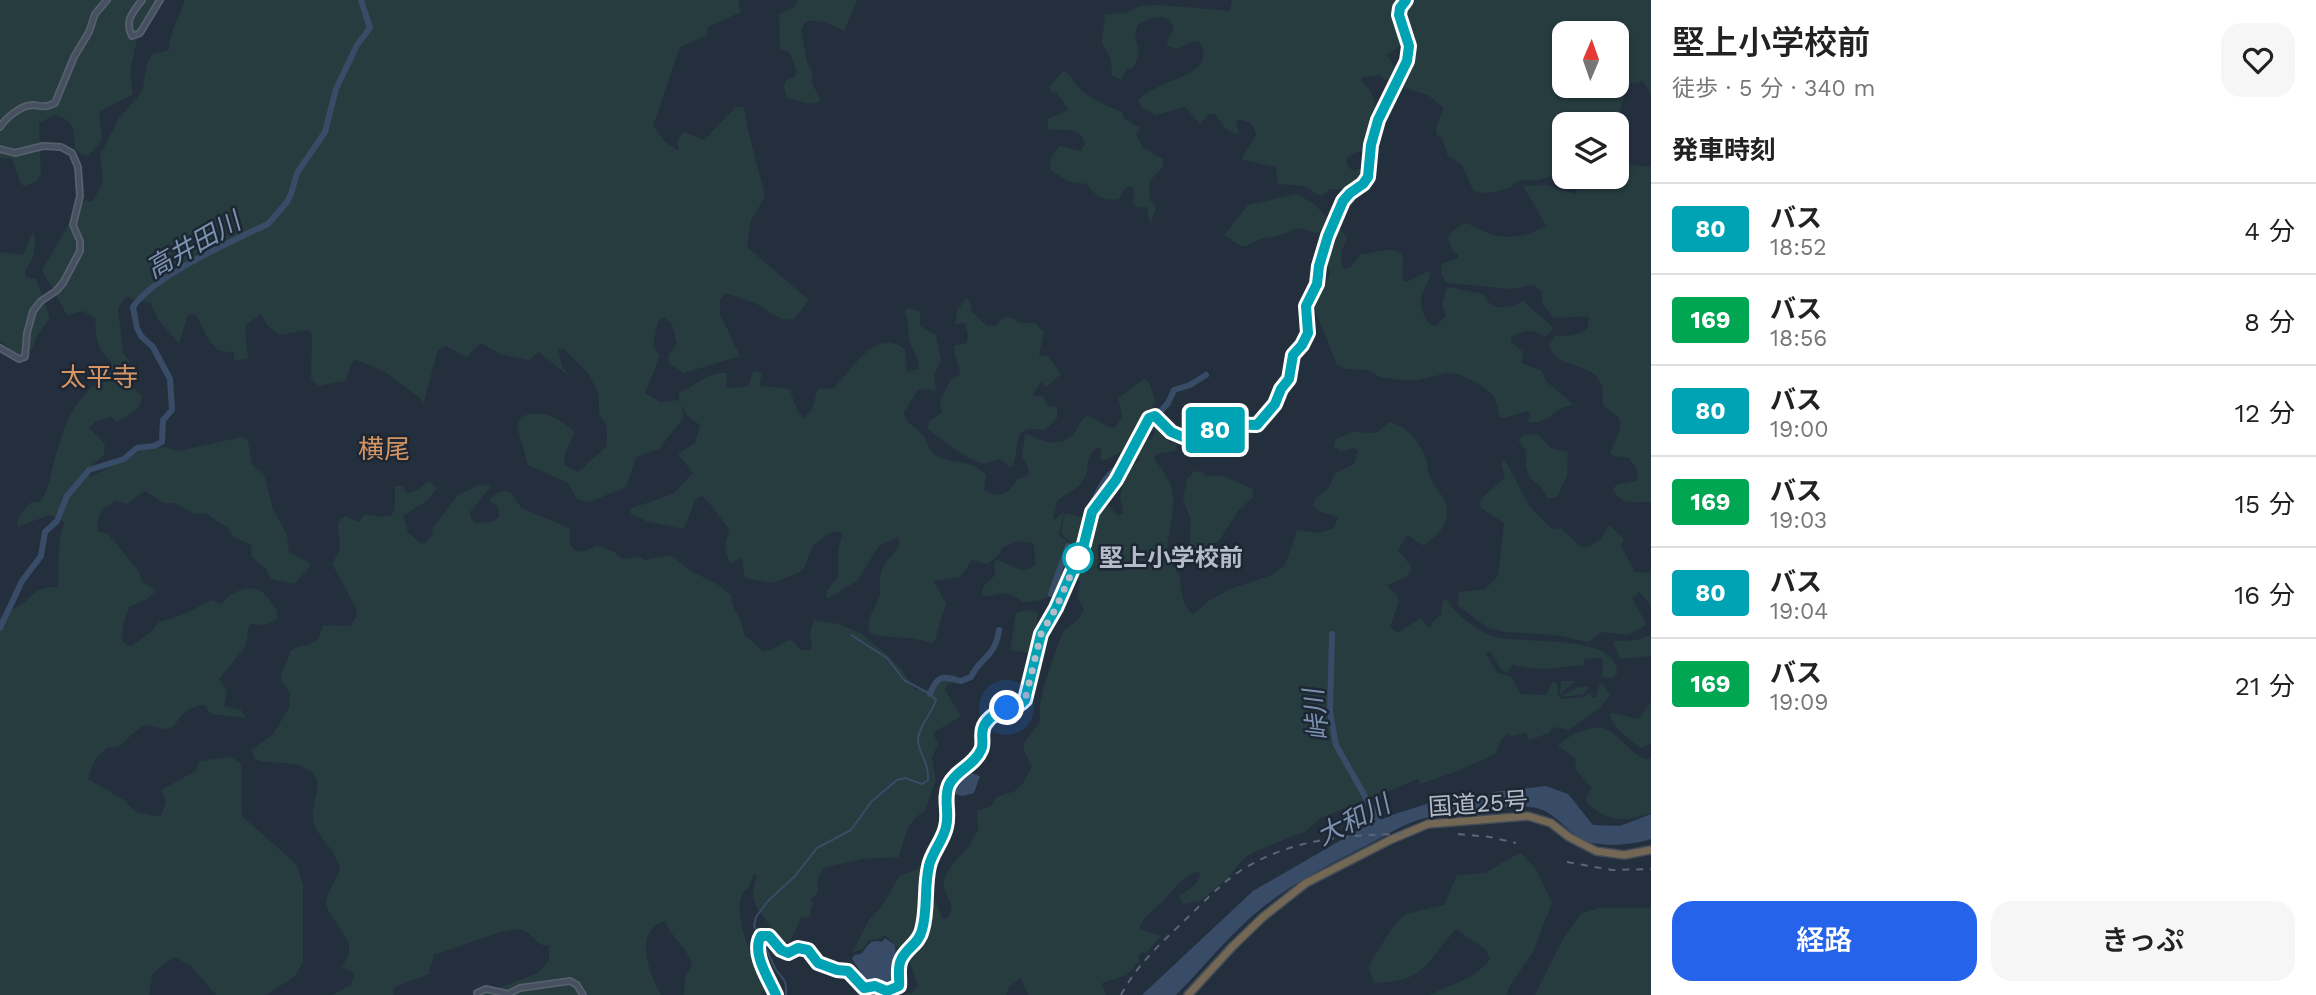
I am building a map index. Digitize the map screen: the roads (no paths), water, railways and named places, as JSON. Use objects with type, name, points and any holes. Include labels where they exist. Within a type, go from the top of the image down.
[{"type":"highway","name":"国道25号","points":[[1188,995],[1263,917],[1306,883],[1390,840],[1428,824],[1528,817],[1551,823],[1569,837],[1596,851],[1624,855],[1651,850]]},
{"type":"main road","points":[[0,127],[6,119],[24,107],[44,107],[55,103],[95,14],[107,0]]},
{"type":"main road","points":[[142,0],[128,20],[128,29],[132,36],[140,33],[160,0]]},
{"type":"main road","points":[[776,995],[759,953],[758,940],[761,936],[769,936],[781,950],[788,953],[798,948],[808,950],[818,963],[848,971],[864,988],[875,986],[887,991],[899,986],[901,960],[915,946],[923,926],[928,868],[933,852],[946,829],[948,818],[948,786],[953,776],[975,760],[981,749],[982,732],[986,722],[1000,711],[1017,706],[1025,700],[1041,634],[1056,608],[1084,544],[1092,512],[1116,480],[1149,418],[1156,417],[1171,432],[1197,443],[1223,424],[1257,425],[1275,404],[1289,379],[1293,355],[1308,333],[1306,306],[1317,284],[1328,236],[1343,201],[1368,177],[1371,145],[1378,120],[1407,61],[1409,46],[1399,15],[1406,0]]},
{"type":"main road","points":[[0,149],[15,153],[43,146],[56,146],[72,153],[77,163],[80,191],[73,225],[80,245],[79,255],[64,282],[33,311],[27,333],[25,357],[19,359],[0,348]]},
{"type":"main road","points":[[477,993],[486,989],[508,994],[520,988],[570,981],[577,985],[583,995]]},
{"type":"water","points":[[971,773],[980,776],[974,793],[962,796],[955,794],[958,779]]},
{"type":"water","points":[[1546,786],[1568,794],[1593,825],[1620,826],[1651,814],[1651,839],[1624,844],[1585,841],[1550,814],[1538,808],[1522,806],[1418,820],[1336,861],[1277,896],[1240,927],[1176,995],[1142,995],[1253,891],[1362,828],[1436,801]]},
{"type":"water","points":[[885,938],[895,945],[896,958],[893,959],[897,974],[893,975],[894,983],[898,983],[888,989],[869,985],[852,959],[872,942],[882,942]]},
{"type":"waterway","name":"高井田川","points":[[0,628],[22,581],[41,556],[45,532],[57,521],[67,496],[89,470],[124,459],[137,448],[162,442],[163,420],[172,410],[170,379],[153,347],[141,336],[133,307],[143,295],[176,271],[268,224],[287,202],[297,173],[325,132],[336,89],[357,45],[370,28],[361,0]]},
{"type":"waterway","points":[[1140,445],[1174,390],[1190,385],[1206,375]]},
{"type":"waterway","points":[[1091,505],[1107,478],[1121,466],[1126,456]]},
{"type":"waterway","points":[[1051,594],[1068,546]]},
{"type":"waterway","points":[[930,694],[942,678],[961,681],[971,677],[991,652],[999,630]]},
{"type":"waterway","name":"峠川","points":[[1332,634],[1330,712],[1336,745],[1380,823]]},
{"type":"waterway","points":[[786,995],[784,980],[775,969],[754,926],[756,917],[817,848],[851,830],[871,802],[897,780],[905,778],[922,784],[928,780],[918,741],[920,730],[936,700],[904,680],[887,658],[851,635]]},
{"type":"railway","points":[[1121,995],[1134,974],[1157,947],[1219,887],[1243,869],[1263,858],[1304,844],[1347,837],[1413,834]]},
{"type":"railway","points":[[1458,834],[1516,843]]},
{"type":"railway","points":[[1567,862],[1612,870],[1651,869]]},
{"type":"place","name":"堅上小学校前","points":[[1078,558]]},
{"type":"district","name":"太平寺","points":[[99,377]]},
{"type":"district","name":"横尾","points":[[384,449]]},
{"type":"water label","name":"大和川","points":[[1353,820]]}]
